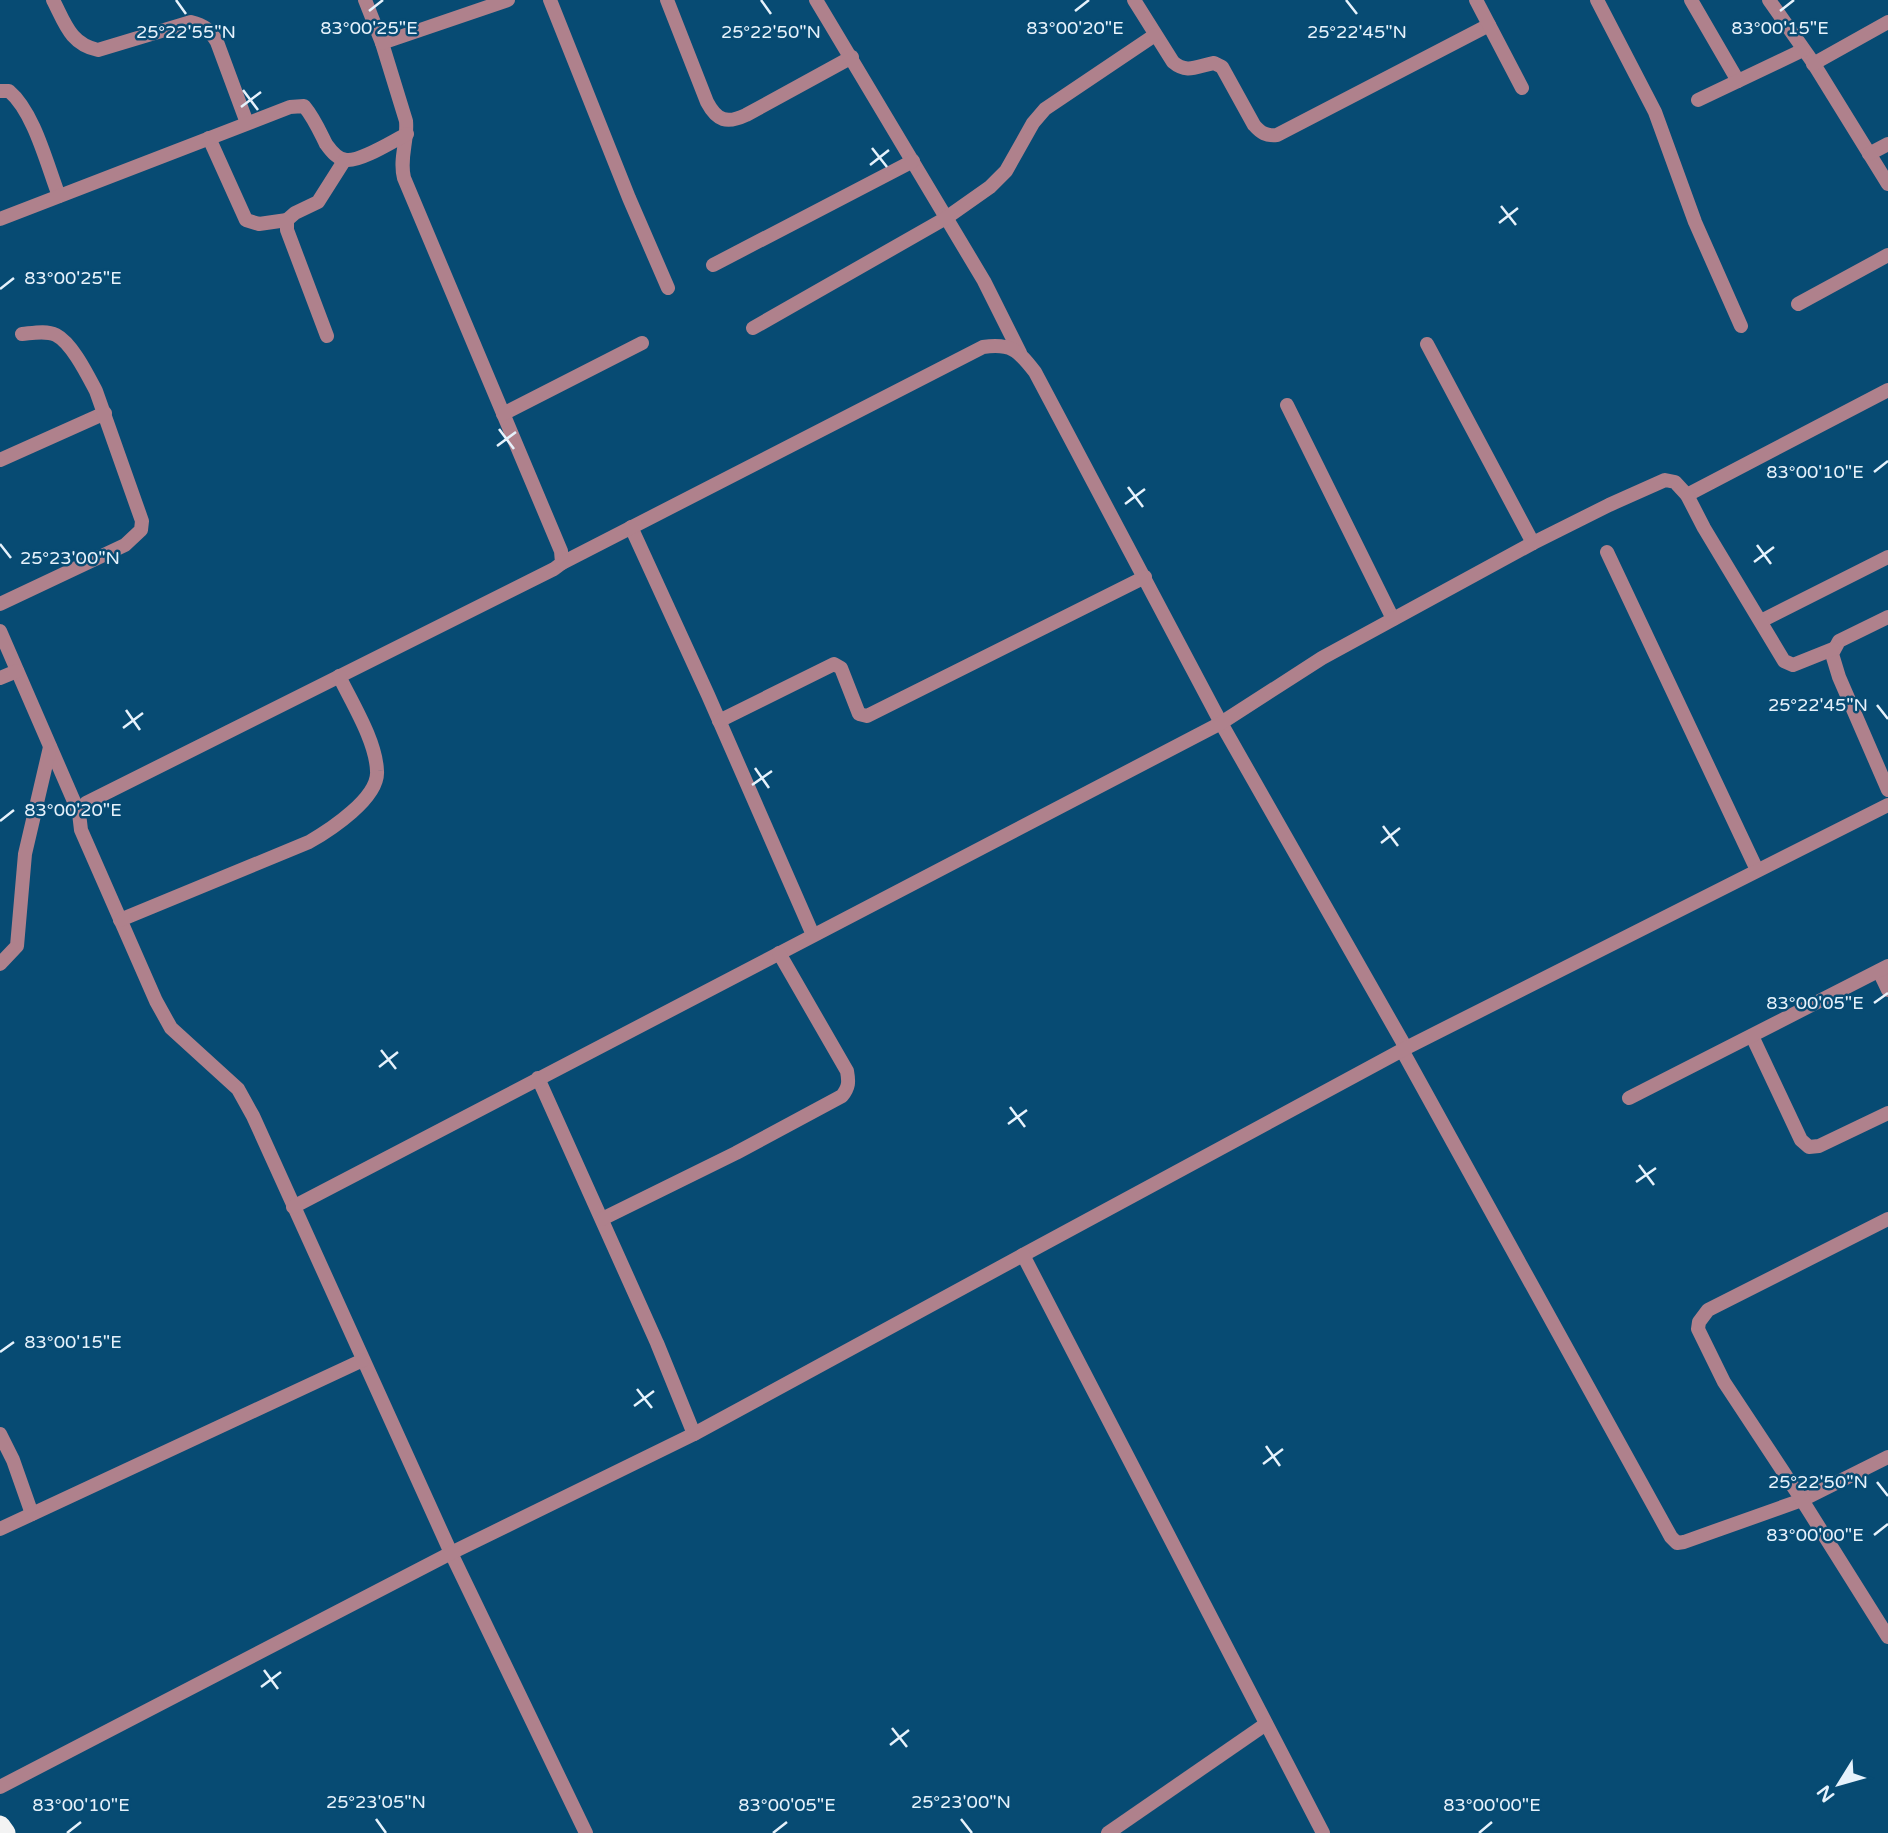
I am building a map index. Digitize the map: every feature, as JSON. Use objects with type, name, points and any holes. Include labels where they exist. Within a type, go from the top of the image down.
[{"type":"highway","points":[[0,1826],[5,1833]]},
{"type":"street","points":[[53,0],[76,41],[98,50],[191,22],[200,24],[211,31],[217,42],[247,123]]},
{"type":"street","points":[[365,0],[382,43],[406,121],[407,134],[401,165],[404,178],[561,551],[562,563]]},
{"type":"street","points":[[382,43],[508,0]]},
{"type":"street","points":[[550,0],[668,288]]},
{"type":"street","points":[[667,0],[707,102],[718,116],[727,120],[746,115],[852,57]]},
{"type":"street","points":[[817,0],[984,281],[1021,354],[1035,372],[1221,723],[1404,1049],[1671,1536],[1677,1543],[1684,1542],[1802,1500],[1888,1457]]},
{"type":"street","points":[[1134,0],[1173,62],[1181,69],[1191,70],[1214,63],[1222,67],[1254,125],[1261,133],[1269,136],[1277,135],[1326,111],[1489,25]]},
{"type":"street","points":[[1476,0],[1521,88]]},
{"type":"street","points":[[1597,0],[1655,112],[1695,222],[1741,326]]},
{"type":"street","points":[[1691,0],[1738,81]]},
{"type":"street","points":[[1769,0],[1814,64],[1888,184]]},
{"type":"street","points":[[1814,64],[1888,22]]},
{"type":"street","points":[[753,328],[946,218],[989,187],[1006,171],[1033,123],[1045,109],[1155,35]]},
{"type":"street","points":[[1698,100],[1804,50]]},
{"type":"street","points":[[0,91],[9,91],[23,108],[59,196]]},
{"type":"street","points":[[0,219],[290,107],[303,106],[313,116],[334,155],[344,161],[355,159],[407,134]]},
{"type":"street","points":[[209,138],[246,220],[259,223],[287,220],[318,202],[344,161]]},
{"type":"street","points":[[1869,154],[1888,144]]},
{"type":"street","points":[[713,265],[913,161]]},
{"type":"street","points":[[287,220],[287,230],[327,336]]},
{"type":"street","points":[[1798,304],[1888,255]]},
{"type":"street","points":[[0,604],[125,545],[141,530],[142,521],[88,374],[64,341],[56,335],[44,332],[22,334]]},
{"type":"street","points":[[503,414],[642,343]]},
{"type":"street","points":[[79,813],[86,803],[554,569],[983,347],[1003,344],[1021,354]]},
{"type":"street","points":[[1427,344],[1533,543]]},
{"type":"street","points":[[1687,495],[1888,390]]},
{"type":"street","points":[[1287,405],[1393,619]]},
{"type":"street","points":[[0,460],[104,413]]},
{"type":"street","points":[[293,1207],[1221,723],[1322,658],[1393,619],[1533,543],[1665,480],[1675,482],[1687,495],[1784,660],[1793,665],[1833,649]]},
{"type":"street","points":[[631,527],[813,935]]},
{"type":"street","points":[[1607,552],[1757,870]]},
{"type":"street","points":[[1761,621],[1888,557]]},
{"type":"street","points":[[719,721],[834,664],[841,668],[859,714],[867,716],[1145,577]]},
{"type":"street","points":[[1888,617],[1839,641],[1833,649],[1832,658],[1888,790]]},
{"type":"street","points":[[0,631],[79,813],[80,830],[156,1001],[171,1028],[238,1089],[253,1116],[452,1553],[586,1833]]},
{"type":"street","points":[[0,678],[17,671]]},
{"type":"street","points":[[120,920],[309,842],[330,831],[366,796],[375,782],[377,772],[373,750],[339,676]]},
{"type":"street","points":[[0,964],[16,946],[24,854],[50,747]]},
{"type":"street","points":[[0,1787],[452,1553],[694,1434],[1404,1049],[1888,805]]},
{"type":"street","points":[[602,1219],[736,1153],[842,1096],[848,1089],[847,1071],[779,953]]},
{"type":"street","points":[[1629,1098],[1883,969],[1888,990]]},
{"type":"street","points":[[1752,1036],[1801,1140],[1809,1147],[1819,1146],[1888,1113]]},
{"type":"street","points":[[538,1078],[694,1434]]},
{"type":"street","points":[[1888,1219],[1708,1310],[1699,1322],[1700,1336],[1724,1382],[1888,1637]]},
{"type":"street","points":[[1023,1255],[1323,1833]]},
{"type":"street","points":[[0,1530],[363,1360]]},
{"type":"street","points":[[0,1434],[32,1514]]},
{"type":"street","points":[[1108,1833],[1266,1724]]}]
